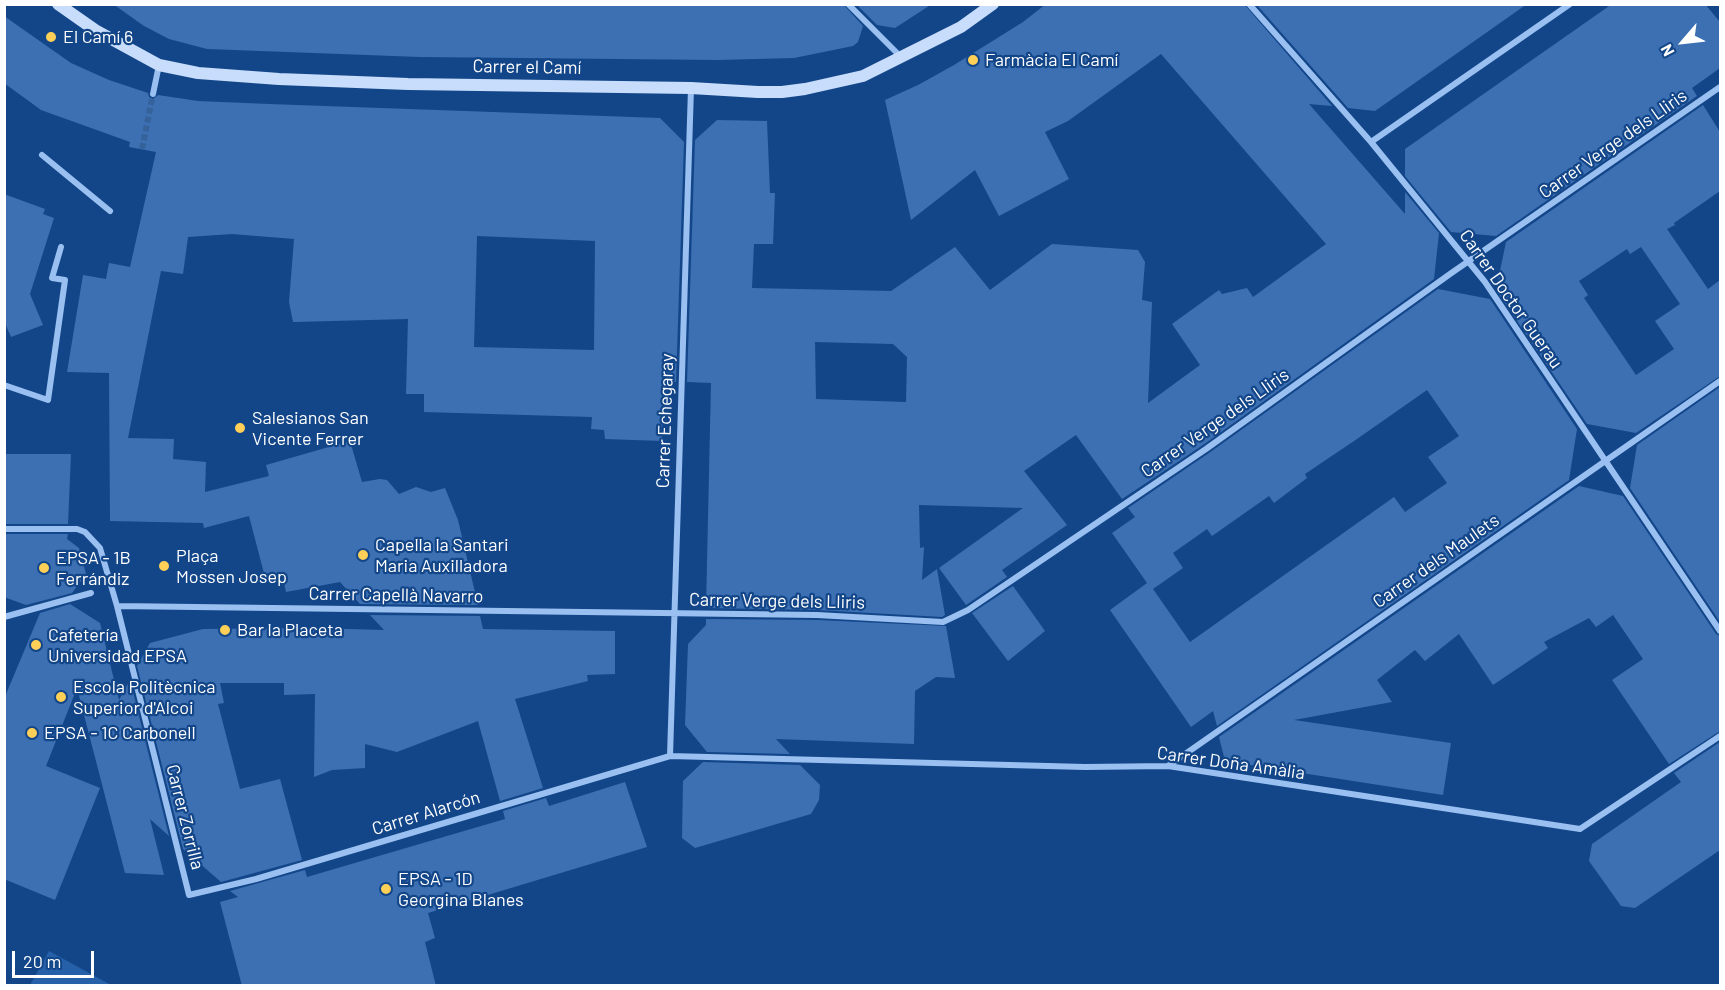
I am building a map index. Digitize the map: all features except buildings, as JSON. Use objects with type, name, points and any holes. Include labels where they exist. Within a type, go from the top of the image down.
[{"type":"street","name":"Carrer el Camí","points":[[58,4],[95,30],[159,64],[198,73],[408,84],[691,88],[758,92],[805,89],[864,76],[961,27],[993,4]]},
{"type":"street","points":[[848,4],[900,56]]},
{"type":"street","name":"Carrer Doctor Guerau","points":[[1249,4],[1371,142],[1470,262],[1720,632]]},
{"type":"street","points":[[1371,142],[1570,4]]},
{"type":"street","points":[[153,94],[159,64]]},
{"type":"street","name":"Carrer Verge dels Lliris","points":[[674,615],[817,615],[943,622],[968,610],[1206,449],[1720,87]]},
{"type":"street","name":"Carrer Echegaray","points":[[670,756],[691,88]]},
{"type":"street","points":[[42,155],[110,211]]},
{"type":"street","points":[[4,385],[48,400],[65,280],[52,278],[61,248]]},
{"type":"street","name":"Carrer dels Maulets","points":[[1168,766],[1720,381]]},
{"type":"street","name":"Carrer Zorrilla","points":[[4,528],[77,529],[85,532],[100,548],[117,606],[189,895]]},
{"type":"street","points":[[4,617],[91,593]]},
{"type":"street","name":"Carrer Capellà Navarro","points":[[117,606],[674,615]]},
{"type":"street","name":"Carrer Doña Amàlia","points":[[670,756],[1085,767],[1168,766],[1580,829],[1720,736]]},
{"type":"street","name":"Carrer Alarcón","points":[[189,895],[256,879],[670,756]]},
{"type":"shaded area","points":[[49,951],[111,985],[30,985]]},
{"type":"tunnel","points":[[142,149],[153,94]]},
{"type":"place","name":"El Camí 6","points":[[51,37]]},
{"type":"place","name":"Farmàcia El Camí","points":[[973,60]]},
{"type":"place","name":"Salesianos San Vicente Ferrer","points":[[240,428]]},
{"type":"place","name":"Capella la Santari Maria Auxilladora","points":[[363,555]]},
{"type":"place","name":"Plaça Mossen Josep","points":[[164,566]]},
{"type":"place","name":"EPSA - 1B Ferrándiz","points":[[44,568]]},
{"type":"place","name":"Bar la Placeta","points":[[225,630]]},
{"type":"place","name":"Cafetería Universidad EPSA","points":[[36,645]]},
{"type":"place","name":"Escola Politècnica Superior d'Alcoi","points":[[61,697]]},
{"type":"place","name":"EPSA - 1C Carbonell","points":[[32,733]]},
{"type":"place","name":"EPSA - 1D Georgina Blanes","points":[[386,889]]}]
